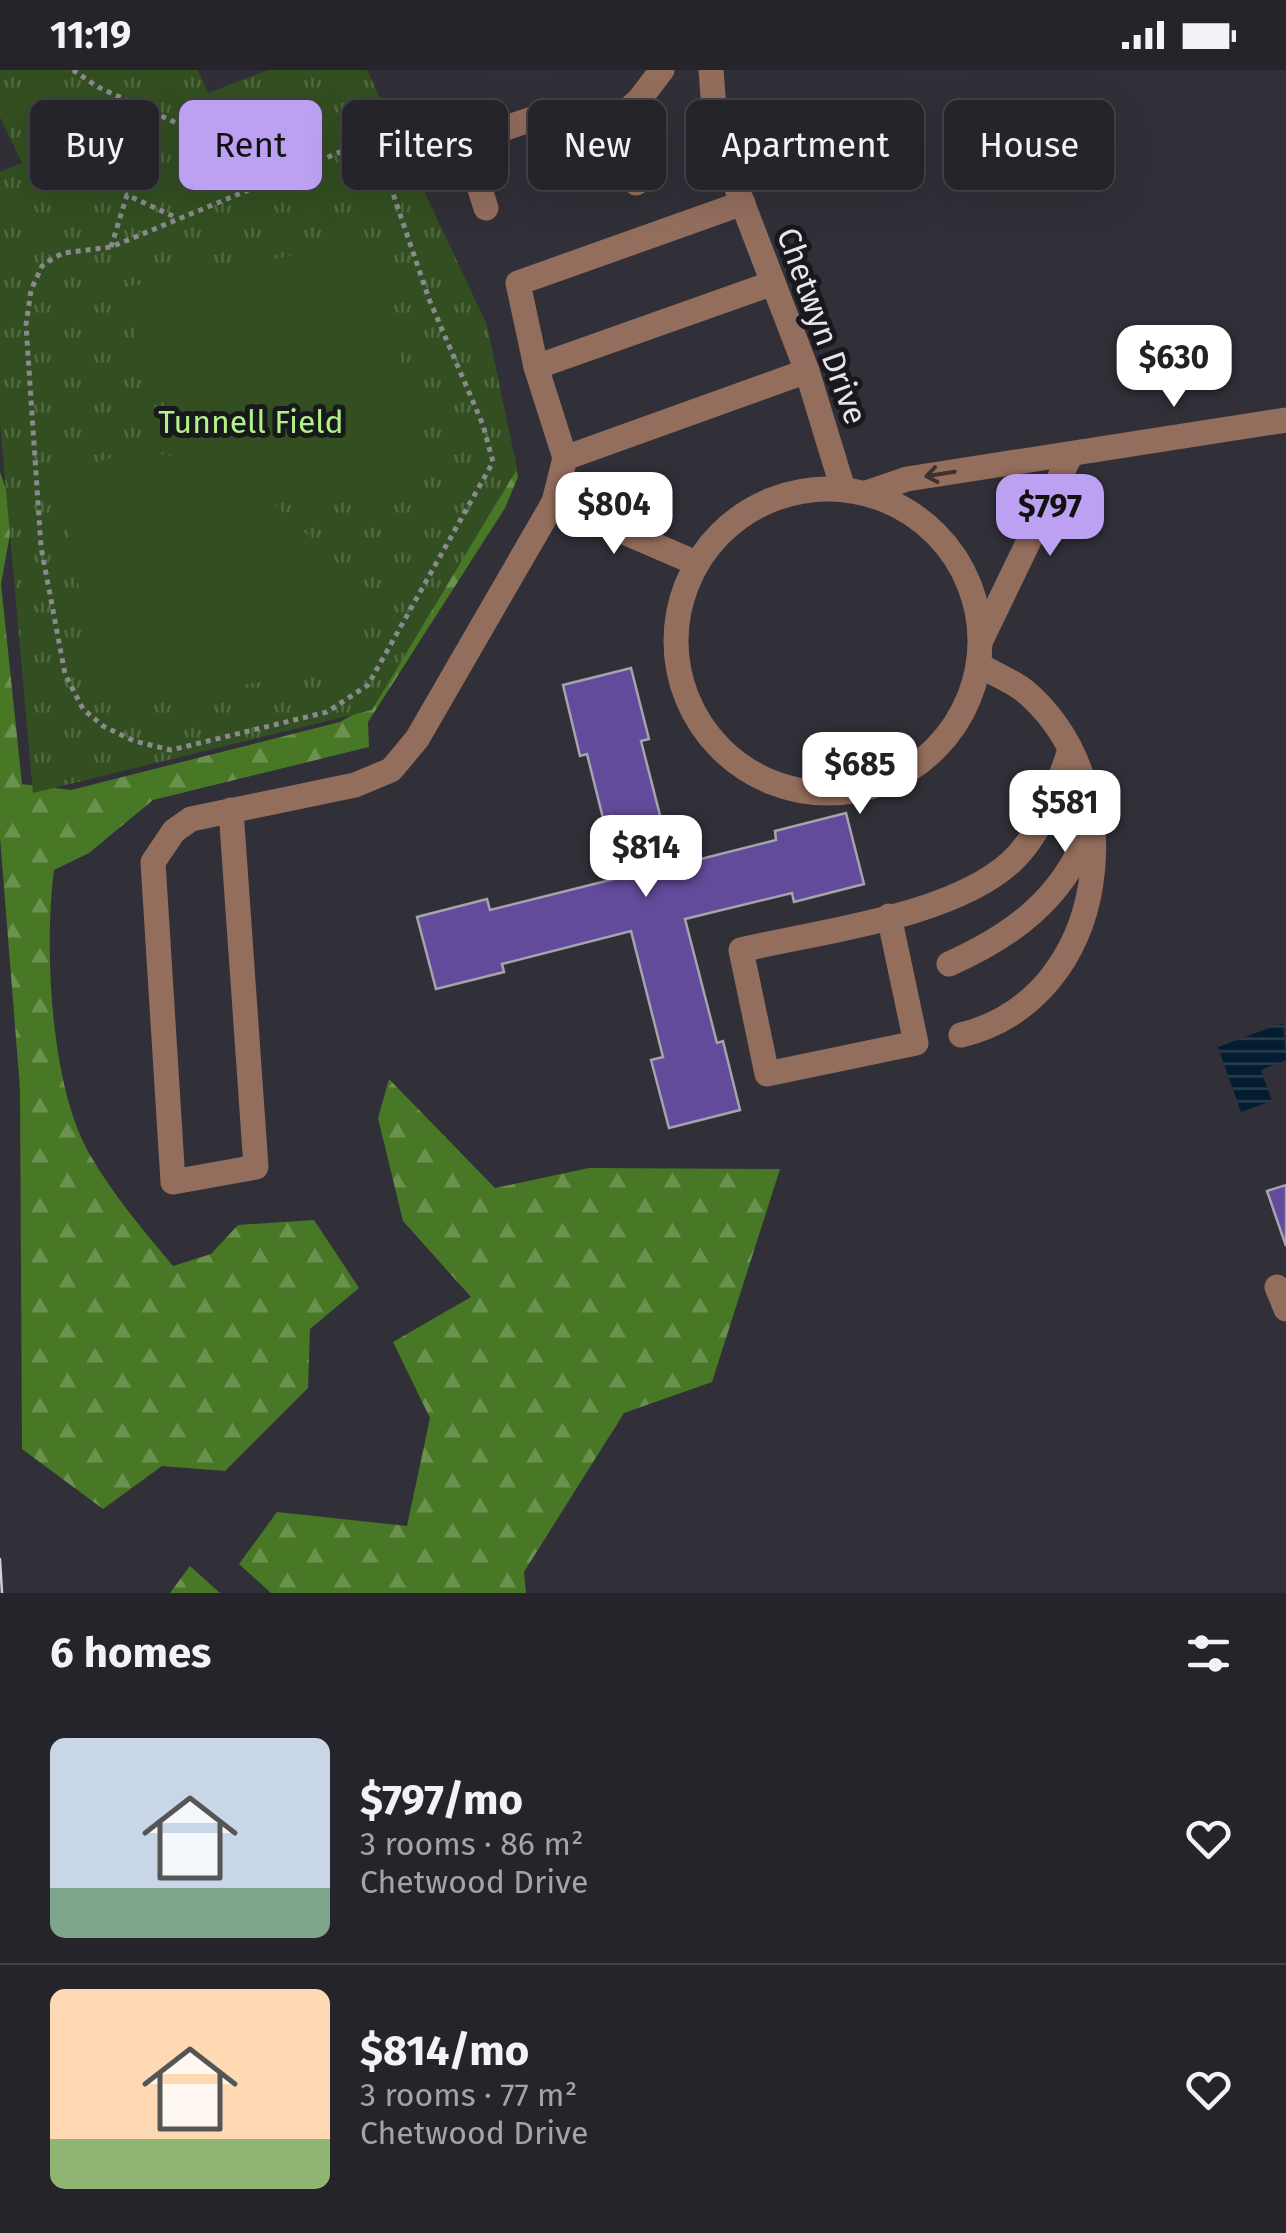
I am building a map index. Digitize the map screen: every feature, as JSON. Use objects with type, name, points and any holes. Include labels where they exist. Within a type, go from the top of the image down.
[{"type":"street","points":[[639,100],[662,70]]},
{"type":"street","name":"Chetwyn Drive","points":[[710,70],[716,134],[855,491]]},
{"type":"street","points":[[486,208],[464,142],[528,120]]},
{"type":"street","points":[[232,810],[256,1168],[173,1182],[153,862],[174,831],[191,819],[232,810],[355,784],[391,770],[416,739],[554,502],[565,458],[536,367],[518,283],[743,203]]},
{"type":"street","points":[[536,367],[774,284]]},
{"type":"street","points":[[565,458],[807,370]]},
{"type":"street","points":[[1071,454],[980,652],[962,716],[928,758],[882,785],[828,794],[776,785],[729,758],[694,717],[676,667],[677,613],[696,563],[723,529],[759,504],[800,491],[855,491],[907,479],[1286,420]]},
{"type":"street","points":[[855,491],[903,508],[935,533],[960,564],[975,600],[980,652],[1026,692],[1069,753],[1085,786],[1094,879],[1083,928],[1046,988],[987,1028],[961,1035]]},
{"type":"street","points":[[554,502],[696,563]]},
{"type":"street","points":[[889,916],[916,1042],[767,1074],[740,950],[889,916],[934,906],[989,879],[1013,860],[1052,800],[1069,753]]},
{"type":"street","points":[[949,964],[1024,922],[1052,896],[1076,862],[1090,824]]},
{"type":"path","points":[[73,70],[98,87],[179,124]]},
{"type":"path","points":[[247,190],[111,247],[63,253],[42,266],[31,290],[26,324],[42,547],[66,674],[83,709],[103,726],[134,741],[170,750],[327,712],[368,686],[493,462],[483,425],[429,299],[374,138],[322,160]]},
{"type":"path","points":[[111,247],[127,195],[176,218]]},
{"type":"green space","name":"Tunnell Field","points":[[0,70],[198,70],[208,93],[268,70],[367,70],[381,100],[342,100],[342,190],[423,190],[487,325],[517,469],[372,710],[33,793],[0,423],[0,172],[22,163],[0,117]]},
{"type":"green space","points":[[362,242],[378,257],[427,473],[346,501],[263,494],[353,577],[355,667],[114,705],[98,693],[59,475],[136,449],[211,464],[166,404],[121,288]]},
{"type":"green space","points":[[508,434],[518,477],[505,508],[368,722],[369,747],[153,800],[89,853],[54,870],[50,976],[58,1055],[77,1126],[90,1155],[119,1198],[173,1266],[211,1254],[238,1225],[314,1220],[359,1288],[310,1329],[308,1388],[225,1471],[162,1466],[103,1509],[22,1449],[20,1089],[0,837],[0,472],[14,512],[1,584],[22,784],[71,790],[340,722],[365,708]]},
{"type":"green space","points":[[389,1079],[495,1188],[589,1168],[780,1169],[712,1382],[624,1413],[524,1572],[526,1593],[271,1593],[239,1564],[277,1512],[407,1526],[430,1418],[393,1342],[471,1297],[403,1221],[378,1118]]},
{"type":"green space","points":[[190,1566],[220,1593],[170,1593]]},
{"type":"water","points":[[1283,1023],[1286,1060],[1261,1070],[1272,1101],[1241,1112],[1218,1047]]},
{"type":"building","points":[[631,668],[649,739],[641,741],[673,866],[776,840],[775,831],[846,813],[864,884],[794,902],[792,893],[685,919],[717,1043],[723,1041],[740,1110],[669,1128],[651,1060],[663,1057],[631,931],[502,964],[504,972],[436,989],[417,917],[487,899],[490,910],[618,878],[587,754],[580,756],[563,685]]},
{"type":"building","points":[[1286,1185],[1286,1246],[1267,1191]]},
{"type":"tram line","points":[[0,1559],[2,1593]]}]
